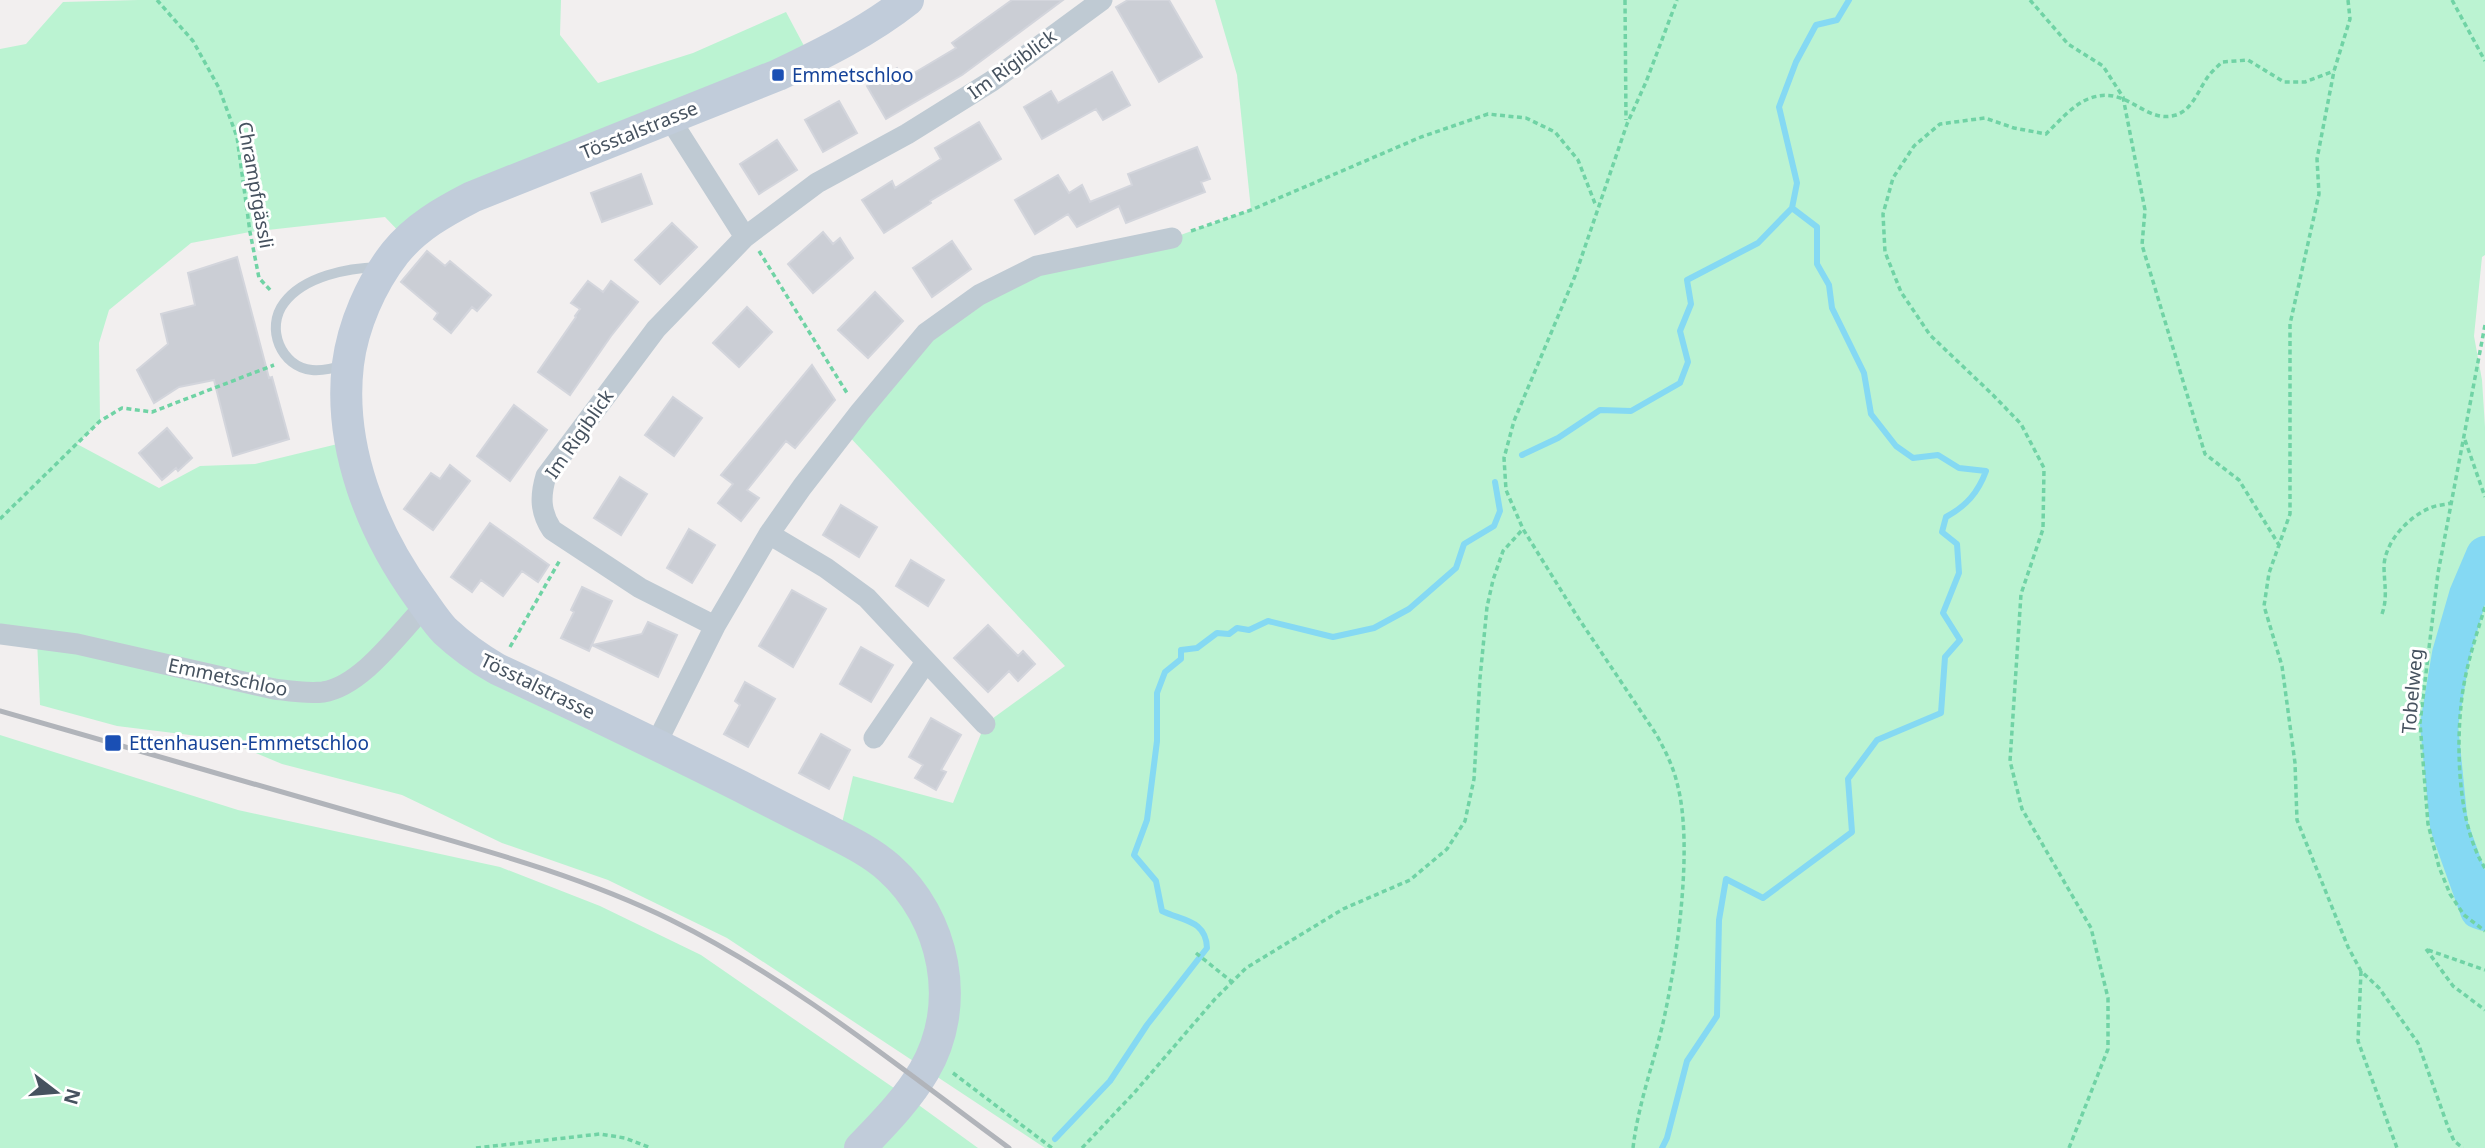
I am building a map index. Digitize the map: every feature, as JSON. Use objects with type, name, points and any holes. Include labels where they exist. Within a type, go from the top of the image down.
[{"type":"main road","name":"Tösstalstrasse","points":[[860,1148],[898,1108],[925,1070],[942,1020],[945,984],[943,966],[932,928],[912,893],[888,868],[857,846],[656,744],[497,668],[443,630],[390,554],[362,484],[351,441],[347,402],[348,364],[366,302],[385,267],[407,240],[436,216],[472,197],[670,119],[811,59],[908,0]]},
{"type":"street","name":"Im Rigiblick","points":[[715,626],[640,588],[552,530],[545,519],[541,492],[546,476],[656,329],[745,237],[817,183],[906,134],[992,81],[1102,0]]},
{"type":"street","points":[[670,119],[745,237]]},
{"type":"street","points":[[656,744],[715,626],[769,534],[860,412],[926,334],[979,295],[1037,265],[1172,238]]},
{"type":"street","points":[[769,534],[826,568],[867,598],[985,724]]},
{"type":"street","name":"Emmetschloo","points":[[0,634],[77,644],[274,689],[303,693],[324,692],[345,684],[363,671],[425,606]]},
{"type":"street","points":[[874,738],[926,662]]},
{"type":"lane","points":[[348,364],[311,370],[287,357],[279,348],[275,332],[278,317],[283,304],[296,292],[318,279],[357,268],[385,267]]},
{"type":"path","name":"Chrampfgässli","points":[[157,0],[193,41],[219,88],[237,137],[259,278],[283,304]]},
{"type":"path","points":[[1625,0],[1627,124]]},
{"type":"path","points":[[1633,1148],[1636,1125],[1664,1021],[1681,899],[1684,832],[1678,785],[1656,734],[1523,529],[1506,490],[1504,458],[1514,421],[1575,276],[1627,124],[1646,82],[1676,0]]},
{"type":"path","points":[[2030,0],[2068,44],[2103,66],[2123,97],[2145,210],[2142,245],[2205,454],[2239,480],[2278,545]]},
{"type":"path","points":[[2348,0],[2350,19],[2334,71],[2317,159],[2319,194],[2290,324],[2290,514],[2269,573],[2264,606],[2283,666],[2295,763],[2297,820],[2348,947],[2361,971],[2379,988],[2418,1043],[2448,1127],[2454,1141],[2463,1148]]},
{"type":"path","points":[[2452,0],[2485,61]]},
{"type":"path","points":[[2069,1148],[2108,1049],[2108,998],[2091,928],[2022,809],[2010,761],[2021,594],[2043,529],[2044,468],[2021,424],[1930,335],[1901,292],[1885,252],[1884,214],[1893,178],[1914,146],[1940,124],[1985,118],[2014,128],[2046,134],[2085,100],[2105,93],[2123,97],[2157,115],[2175,115],[2190,106],[2209,76],[2222,62],[2248,61],[2284,82],[2305,82],[2334,71]]},
{"type":"path","points":[[1172,238],[1251,210],[1421,137],[1488,114],[1526,118],[1555,132],[1578,160],[1597,208]]},
{"type":"path","points":[[745,237],[756,247],[860,412]]},
{"type":"path","name":"Tobelweg","points":[[2484,930],[2464,915],[2450,894],[2439,867],[2428,824],[2420,723],[2438,573],[2485,325]]},
{"type":"path","points":[[0,519],[100,421],[122,408],[152,412],[268,369],[287,357]]},
{"type":"path","name":"Tobelweg","points":[[2464,437],[2485,497]]},
{"type":"path","points":[[2382,614],[2386,603],[2384,566],[2390,544],[2415,517],[2430,508],[2451,503]]},
{"type":"path","points":[[1082,1148],[1246,968],[1343,909],[1410,880],[1447,849],[1465,821],[1474,779],[1480,678],[1487,607],[1493,580],[1503,551],[1523,529]]},
{"type":"path","points":[[497,668],[570,543]]},
{"type":"path","points":[[2485,607],[2471,651],[2461,705],[2460,781],[2469,833],[2485,868]]},
{"type":"path","points":[[2485,970],[2426,949],[2453,986],[2485,1010]]},
{"type":"path","points":[[1196,953],[1232,982]]},
{"type":"path","points":[[2361,971],[2358,1041],[2397,1148]]},
{"type":"path","points":[[931,1056],[1052,1148]]},
{"type":"path","points":[[476,1148],[600,1134],[625,1138],[651,1148]]},
{"type":"green space","points":[[561,0],[560,35],[598,83],[693,53],[786,12],[811,59],[407,240],[385,217],[250,232],[191,243],[109,310],[99,343],[100,421],[77,444],[159,488],[200,466],[255,464],[350,441],[443,630],[839,836],[853,776],[953,803],[985,724],[1065,666],[845,432],[926,333],[1037,266],[1172,238],[1251,210],[1237,75],[1215,0],[2485,0],[2485,255],[2482,257],[2474,336],[2482,380],[2485,427],[2485,1148],[1045,1148],[727,938],[608,880],[502,843],[402,795],[282,764],[222,739],[117,726],[40,705],[37,640],[0,634],[0,49],[26,44],[63,2]]},
{"type":"green space","points":[[0,735],[238,810],[500,867],[600,906],[701,955],[978,1148],[0,1148]]},
{"type":"building","points":[[1012,0],[1063,0],[962,75],[886,119],[867,86],[897,68],[904,79],[956,48],[952,43]]},
{"type":"building","points":[[1128,0],[1169,0],[1202,57],[1159,82],[1116,7]]},
{"type":"building","points":[[1112,72],[1130,105],[1103,120],[1096,109],[1042,139],[1024,107],[1051,91],[1058,103]]},
{"type":"building","points":[[839,101],[857,133],[823,152],[805,120]]},
{"type":"building","points":[[979,122],[1001,159],[930,201],[931,203],[884,233],[862,200],[892,181],[895,188],[941,159],[935,148]]},
{"type":"building","points":[[777,140],[797,170],[759,194],[740,164]]},
{"type":"building","points":[[1197,147],[1210,179],[1201,182],[1205,192],[1126,223],[1119,206],[1077,227],[1068,214],[1035,234],[1015,200],[1058,175],[1069,193],[1082,185],[1090,202],[1132,185],[1128,174]]},
{"type":"building","points":[[641,174],[652,204],[602,222],[591,193]]},
{"type":"building","points":[[672,223],[697,247],[660,284],[635,260]]},
{"type":"building","points":[[823,232],[833,244],[840,238],[853,258],[813,293],[788,264]]},
{"type":"building","points":[[952,241],[971,269],[932,297],[913,268]]},
{"type":"building","points":[[427,251],[445,266],[450,261],[491,295],[477,311],[472,307],[451,333],[434,319],[438,313],[401,282]]},
{"type":"building","points":[[237,257],[269,378],[272,377],[289,439],[233,456],[214,380],[179,387],[154,403],[137,370],[168,344],[161,314],[195,305],[188,273]]},
{"type":"building","points":[[588,281],[603,292],[611,281],[638,302],[570,395],[538,372],[576,317],[580,309],[571,303]]},
{"type":"building","points":[[875,292],[903,321],[868,358],[838,330]]},
{"type":"building","points":[[747,307],[772,332],[739,367],[713,343]]},
{"type":"building","points":[[812,365],[835,400],[795,448],[786,441],[747,490],[759,498],[741,521],[718,503],[733,484],[721,475]]},
{"type":"building","points":[[673,397],[702,418],[674,456],[645,435]]},
{"type":"building","points":[[514,405],[547,430],[510,481],[477,456]]},
{"type":"building","points":[[167,428],[192,458],[178,471],[176,468],[162,480],[139,453]]},
{"type":"building","points":[[450,465],[470,481],[433,530],[404,509],[431,473],[440,479]]},
{"type":"building","points":[[620,477],[647,494],[621,535],[594,518]]},
{"type":"building","points":[[841,505],[877,527],[859,557],[823,535]]},
{"type":"building","points":[[490,523],[549,565],[538,582],[522,571],[503,596],[481,580],[472,592],[451,577]]},
{"type":"building","points":[[689,529],[715,545],[692,583],[667,568]]},
{"type":"building","points":[[911,560],[944,580],[928,606],[896,586]]},
{"type":"building","points":[[582,587],[612,601],[589,651],[561,638],[574,612],[571,610]]},
{"type":"building","points":[[792,590],[826,609],[793,667],[759,646]]},
{"type":"building","points":[[648,622],[677,635],[658,677],[592,645],[642,634]]},
{"type":"building","points":[[988,625],[1018,656],[1023,651],[1035,664],[1018,681],[1009,671],[988,692],[954,658]]},
{"type":"building","points":[[861,647],[893,665],[871,702],[840,684]]},
{"type":"building","points":[[745,682],[775,699],[748,747],[724,734],[740,705],[735,701]]},
{"type":"building","points":[[931,718],[961,735],[941,770],[946,772],[936,790],[915,778],[923,765],[909,757]]},
{"type":"building","points":[[821,734],[850,750],[829,789],[799,773]]},
{"type":"waterway","points":[[1522,455],[1558,438],[1600,410],[1631,411],[1680,383],[1688,362],[1680,331],[1691,304],[1687,280],[1758,243],[1792,208],[1797,183],[1779,107],[1796,62],[1816,25],[1837,20],[1849,0]]},
{"type":"waterway","points":[[1662,1148],[1687,1061],[1717,1016],[1719,920],[1726,879],[1763,898],[1852,832],[1848,779],[1877,740],[1941,713],[1945,657],[1960,640],[1943,613],[1959,573],[1957,544],[1942,532],[1946,517],[1970,498],[1986,471],[1959,468],[1938,455],[1913,458],[1896,446],[1871,414],[1864,373],[1832,308],[1829,285],[1817,264],[1817,227],[1792,208]]},
{"type":"waterway","points":[[1055,1139],[1110,1081],[1147,1025],[1207,948],[1206,939],[1198,927],[1162,911],[1156,881],[1134,855],[1147,820],[1157,741],[1157,693],[1165,672],[1181,659],[1181,650],[1197,648],[1217,633],[1229,634],[1237,628],[1249,630],[1268,621],[1333,637],[1374,628],[1409,609],[1456,568],[1464,544],[1494,526],[1500,511],[1495,482]]},
{"type":"waterway","points":[[2485,555],[2468,595],[2451,654],[2439,725],[2449,826],[2479,910],[2485,912]]},
{"type":"railway","points":[[0,711],[488,852],[563,875],[635,904],[716,944],[803,997],[1009,1148]]},
{"type":"place","name":"Emmetschloo","points":[[778,75]]},
{"type":"place","name":"Ettenhausen-Emmetschloo","points":[[113,743]]}]
